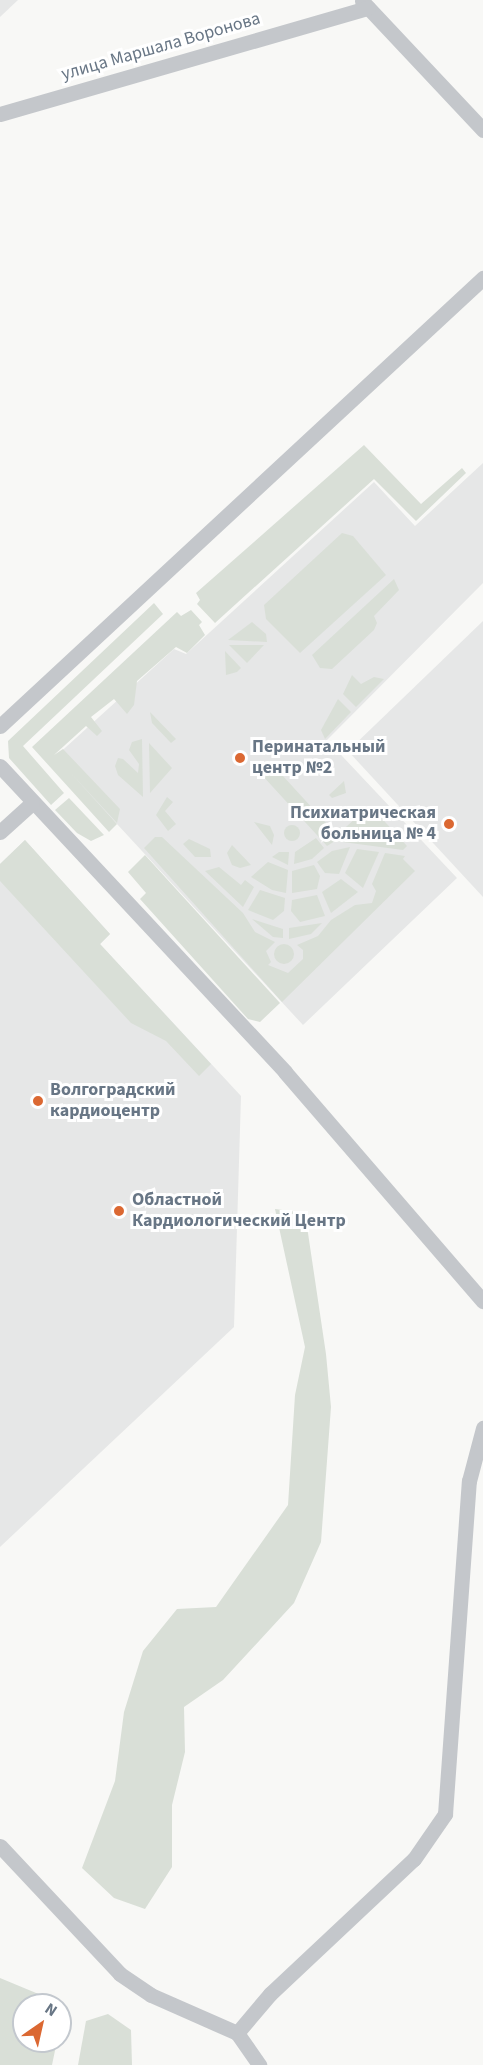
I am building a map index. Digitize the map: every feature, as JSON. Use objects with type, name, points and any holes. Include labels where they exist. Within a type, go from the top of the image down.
[{"type":"street","name":"улица Маршала Воронова","points":[[0,114],[365,4]]},
{"type":"street","points":[[365,4],[483,130]]},
{"type":"street","points":[[0,726],[483,278]]},
{"type":"street","points":[[0,766],[32,803],[285,1072],[483,1301]]},
{"type":"street","points":[[0,832],[32,803]]},
{"type":"street","points":[[237,2033],[270,1994],[414,1859],[446,1814],[469,1481],[483,1428]]},
{"type":"street","points":[[0,1846],[120,1974],[151,1995],[237,2033],[259,2065]]},
{"type":"shaded area","points":[[0,0],[18,0],[0,17]]},
{"type":"shaded area","points":[[364,445],[421,504],[462,468],[466,473],[416,521],[374,479],[215,623],[197,604],[200,600],[196,593]]},
{"type":"shaded area","points":[[483,463],[483,583],[327,740],[457,878],[303,1025],[55,757],[174,649],[186,654],[374,482],[415,526]]},
{"type":"shaded area","points":[[342,533],[353,536],[386,575],[300,653],[266,619],[264,605]]},
{"type":"shaded area","points":[[394,579],[399,590],[374,616],[377,623],[374,630],[332,669],[320,668],[312,655]]},
{"type":"shaded area","points":[[154,603],[163,614],[23,746],[64,793],[51,805],[9,758],[8,741]]},
{"type":"shaded area","points":[[191,610],[202,622],[199,625],[205,635],[187,653],[176,647],[137,681],[134,705],[127,714],[114,699],[91,717],[102,731],[97,736],[86,726],[54,755],[63,749],[120,809],[117,823],[69,771],[117,824],[109,832],[32,747],[177,612],[181,616]]},
{"type":"shaded area","name":"Психиатрическая больница № 4","points":[[483,621],[483,897],[348,751]]},
{"type":"shaded area","points":[[252,622],[266,634],[267,642],[228,640]]},
{"type":"shaded area","points":[[229,645],[264,645],[247,663]]},
{"type":"shaded area","points":[[225,651],[241,668],[237,672],[226,675]]},
{"type":"shaded area","points":[[352,675],[361,684],[374,677],[384,679],[356,707],[343,694]]},
{"type":"shaded area","points":[[338,699],[351,712],[325,739],[321,730]]},
{"type":"shaded area","points":[[150,712],[176,739],[171,743],[152,723]]},
{"type":"shaded area","points":[[142,739],[143,797],[118,775],[115,766],[118,758],[123,759],[138,773],[139,764],[129,750],[132,742]]},
{"type":"shaded area","points":[[149,743],[172,768],[150,793]]},
{"type":"shaded area","points":[[272,764],[337,835],[367,808],[376,812],[407,846],[403,850],[335,841],[327,846],[261,774]]},
{"type":"shaded area","points":[[344,781],[346,793],[332,798],[329,795]]},
{"type":"shaded area","points":[[167,797],[173,802],[165,811],[176,824],[168,831],[156,815]]},
{"type":"shaded area","points":[[69,798],[104,835],[91,841],[77,833],[55,810]]},
{"type":"shaded area","points":[[254,822],[270,826],[274,835],[272,845]]},
{"type":"shaded area","points":[[289,825],[295,825],[300,833],[298,839],[289,841],[284,836],[284,830]]},
{"type":"shaded area","points":[[155,837],[162,837],[243,913],[255,932],[275,942],[266,951],[271,962],[268,965],[288,973],[303,959],[303,950],[297,945],[318,936],[331,920],[355,905],[372,903],[376,891],[372,884],[385,853],[405,856],[403,859],[415,871],[282,1002],[144,848]]},
{"type":"shaded area","points":[[316,838],[324,848],[312,859],[294,864],[295,852]]},
{"type":"shaded area","points":[[189,839],[210,849],[211,857],[195,857],[183,844]]},
{"type":"shaded area","name":"Областной Кардиологический Центр","points":[[25,840],[110,934],[100,944],[241,1096],[234,1327],[0,1547],[0,864]]},
{"type":"shaded area","points":[[25,840],[110,934],[100,944],[211,1064],[199,1076],[166,1041],[131,1023],[0,881],[0,864]]},
{"type":"shaded area","points":[[232,845],[251,865],[240,868],[232,865],[227,853]]},
{"type":"shaded area","points":[[350,847],[339,874],[325,873],[317,862],[332,851]]},
{"type":"shaded area","points":[[357,849],[379,852],[363,888],[345,873]]},
{"type":"shaded area","points":[[279,852],[289,852],[288,865],[272,857]]},
{"type":"shaded area","points":[[145,855],[280,1003],[260,1022],[248,1019],[140,899],[146,893],[128,872]]},
{"type":"shaded area","points":[[268,862],[288,870],[286,893],[272,890],[251,877]]},
{"type":"shaded area","points":[[314,865],[320,876],[317,889],[292,893],[292,871]]},
{"type":"shaded area","points":[[219,867],[241,885],[245,880],[254,887],[243,907],[205,871]]},
{"type":"shaded area","points":[[341,879],[358,892],[331,913],[322,892]]},
{"type":"shaded area","points":[[260,890],[285,898],[284,911],[273,920],[248,910]]},
{"type":"shaded area","points":[[317,895],[325,916],[300,922],[291,911],[292,900]]},
{"type":"shaded area","points":[[252,919],[283,929],[283,938],[273,937]]},
{"type":"shaded area","points":[[322,923],[311,934],[289,939],[289,928]]},
{"type":"shaded area","points":[[280,944],[288,944],[294,950],[294,958],[288,964],[280,964],[274,958],[274,950]]},
{"type":"shaded area","points":[[275,1209],[305,1213],[326,1354],[331,1407],[321,1542],[294,1603],[223,1680],[184,1707],[185,1752],[172,1805],[172,1867],[145,1909],[114,1898],[82,1868],[115,1781],[124,1712],[143,1651],[177,1609],[216,1607],[288,1505],[295,1395],[305,1347]]},
{"type":"shaded area","points":[[0,1978],[36,1993],[12,1993],[12,2053],[54,2053],[52,2065],[0,2065]]},
{"type":"shaded area","points":[[108,2014],[131,2030],[132,2065],[78,2065],[86,2021]]},
{"type":"place","name":"Перинатальный центр №2","points":[[240,758]]},
{"type":"place","name":"Психиатрическая больница № 4","points":[[449,824]]},
{"type":"place","name":"Волгоградский кардиоцентр","points":[[38,1101]]},
{"type":"place","name":"Областной Кардиологический Центр","points":[[119,1211]]}]
